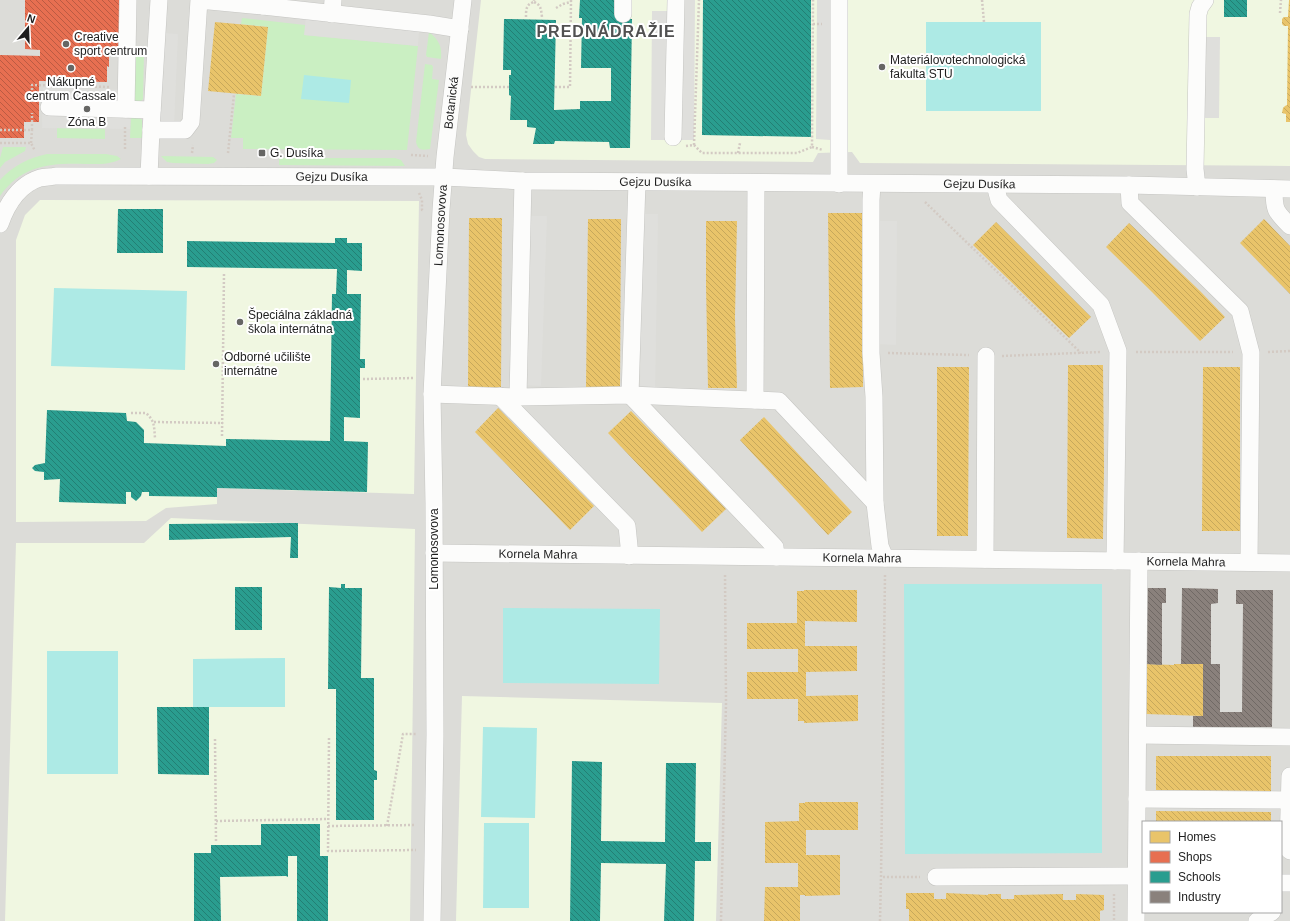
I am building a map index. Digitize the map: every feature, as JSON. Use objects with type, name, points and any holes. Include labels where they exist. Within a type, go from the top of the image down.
[{"type":"street","points":[[126,109],[128,0]]},
{"type":"street","points":[[149,176],[150,130],[159,0]]},
{"type":"street","points":[[150,130],[185,130],[191,122],[199,0],[333,7],[460,29]]},
{"type":"street","name":"Botanická","points":[[444,177],[463,0]]},
{"type":"street","points":[[672,137],[676,0]]},
{"type":"street","points":[[840,0],[840,184]]},
{"type":"street","points":[[1197,187],[1195,169],[1198,14],[1200,7],[1205,0]]},
{"type":"street","points":[[49,107],[152,110]]},
{"type":"street","name":"Gejzu Dusíka","points":[[0,224],[5,209],[23,187],[40,178],[56,176],[444,177],[523,181],[756,184],[1129,185],[1282,189]]},
{"type":"street","name":"Lomonosovova","points":[[432,921],[435,742],[432,394],[444,177]]},
{"type":"street","points":[[518,397],[523,181]]},
{"type":"street","points":[[637,182],[630,395],[775,547],[776,557]]},
{"type":"street","points":[[754,400],[756,184]]},
{"type":"street","points":[[872,184],[871,353],[874,397],[875,503],[880,546],[885,558]]},
{"type":"street","points":[[995,185],[999,200],[1101,305],[1118,351],[1116,561]]},
{"type":"street","points":[[1129,185],[1130,203],[1240,311],[1251,353],[1249,562]]},
{"type":"street","points":[[1282,189],[1274,205],[1277,213],[1290,226]]},
{"type":"street","points":[[985,559],[986,356]]},
{"type":"street","points":[[432,394],[518,397],[630,395],[779,401],[875,503]]},
{"type":"street","points":[[500,396],[627,526],[629,556]]},
{"type":"street","name":"Kornela Mahra","points":[[434,554],[1290,563]]},
{"type":"street","points":[[1136,921],[1138,886],[1137,799],[1139,561]]},
{"type":"street","points":[[1138,735],[1290,737]]},
{"type":"street","points":[[1290,776],[1288,849],[1290,851]]},
{"type":"street","points":[[1137,799],[1289,800]]},
{"type":"street","points":[[936,877],[1114,876],[1138,886]]},
{"type":"street","points":[[1258,921],[1270,913]]},
{"type":"path","points":[[694,145],[702,153],[797,153],[812,147],[813,0]]},
{"type":"path","points":[[982,0],[984,22]]},
{"type":"path","points":[[1280,13],[1281,0]]},
{"type":"path","points":[[526,17],[529,3],[534,1],[541,8],[542,17]]},
{"type":"path","points":[[555,87],[570,87],[571,1],[556,8]]},
{"type":"path","points":[[468,87],[509,87]]},
{"type":"path","points":[[228,153],[234,94]]},
{"type":"path","points":[[125,149],[126,109]]},
{"type":"path","points":[[32,130],[31,143],[35,151]]},
{"type":"path","points":[[192,153],[193,138]]},
{"type":"path","points":[[0,143],[31,143]]},
{"type":"path","points":[[738,153],[740,143]]},
{"type":"path","points":[[924,200],[1081,353]]},
{"type":"path","points":[[222,436],[224,274]]},
{"type":"path","points":[[871,353],[986,356],[1118,351],[1251,353],[1290,351]]},
{"type":"path","points":[[364,379],[420,378]]},
{"type":"path","points":[[131,413],[146,413],[151,417],[154,422],[155,438]]},
{"type":"path","points":[[154,422],[222,423]]},
{"type":"path","points":[[721,921],[726,704],[725,557]]},
{"type":"path","points":[[880,921],[885,558]]},
{"type":"path","points":[[388,826],[403,734],[417,734],[417,741]]},
{"type":"path","points":[[329,738],[328,851],[416,850],[416,844]]},
{"type":"path","points":[[215,739],[216,842]]},
{"type":"path","points":[[416,818],[416,831]]},
{"type":"path","points":[[216,821],[328,820]]},
{"type":"path","points":[[328,826],[416,825]]},
{"type":"path","points":[[881,876],[936,877]]},
{"type":"path","points":[[1114,876],[1114,921]]},
{"type":"shaded area","points":[[0,0],[1290,0],[1290,921],[0,921]]},
{"type":"shaded area","name":"Materiálovotechnologická fakulta STU","points":[[481,0],[1290,0],[1290,166],[860,163],[852,152],[818,153],[813,162],[485,159],[479,157],[473,151],[468,144],[466,135]]},
{"type":"shaded area","points":[[669,0],[695,0],[694,140],[651,140],[652,11],[669,11]]},
{"type":"shaded area","points":[[817,0],[831,0],[830,140],[816,139]]},
{"type":"shaded area","points":[[306,17],[419,30],[418,46],[304,35]]},
{"type":"shaded area","points":[[926,22],[1041,22],[1041,111],[926,111]]},
{"type":"shaded area","points":[[162,33],[178,34],[174,126],[159,126]]},
{"type":"shaded area","points":[[1204,37],[1220,37],[1219,118],[1203,118]]},
{"type":"shaded area","points":[[304,75],[351,80],[349,103],[301,99]]},
{"type":"shaded area","name":"Zóna B","points":[[43,88],[131,90],[130,129],[42,128]]},
{"type":"shaded area","name":"Odborné učilište internátne","points":[[40,200],[419,201],[414,494],[217,488],[217,504],[166,508],[146,521],[16,522],[16,240],[25,215]]},
{"type":"shaded area","points":[[643,214],[658,214],[655,394],[640,394]]},
{"type":"shaded area","points":[[526,216],[547,216],[541,386],[524,385]]},
{"type":"shaded area","points":[[879,221],[897,221],[896,345],[879,344]]},
{"type":"shaded area","points":[[54,288],[187,291],[185,370],[51,366]]},
{"type":"shaded area","points":[[171,518],[415,529],[410,921],[5,921],[16,543],[144,543]]},
{"type":"shaded area","points":[[904,584],[1102,584],[1102,853],[905,854]]},
{"type":"shaded area","points":[[503,608],[660,609],[659,684],[503,683]]},
{"type":"shaded area","points":[[47,651],[118,651],[118,774],[47,774]]},
{"type":"shaded area","points":[[285,658],[285,707],[193,707],[193,659]]},
{"type":"shaded area","points":[[462,696],[722,703],[716,921],[456,921]]},
{"type":"shaded area","points":[[483,727],[537,728],[535,818],[481,817]]},
{"type":"shaded area","points":[[484,823],[529,823],[529,908],[483,908]]},
{"type":"green space","points":[[242,18],[305,25],[305,35],[418,46],[407,150],[243,149],[243,138],[231,138],[236,94],[261,96],[268,27],[241,24]]},
{"type":"green space","points":[[429,32],[439,44],[441,59],[427,57],[426,55]]},
{"type":"green space","points":[[140,53],[144,53],[143,99],[140,103],[130,103],[132,57]]},
{"type":"green space","points":[[425,64],[432,65],[433,67],[432,79],[439,80],[430,149],[423,150],[418,147],[416,142]]},
{"type":"green space","points":[[131,117],[139,117],[142,120],[142,138],[130,138]]},
{"type":"green space","points":[[57,128],[105,129],[105,139],[57,138]]},
{"type":"green space","points":[[3,147],[26,147],[25,151],[5,162],[0,168],[0,158]]},
{"type":"green space","points":[[47,154],[106,154],[117,156],[121,159],[103,164],[60,164],[38,168],[27,172],[18,178],[0,196],[0,180],[5,175],[21,163]]},
{"type":"green space","points":[[161,156],[213,157],[217,160],[214,163],[208,164],[173,163],[167,162]]},
{"type":"green space","points":[[279,158],[395,158],[401,160],[405,166],[279,165]]},
{"type":"building: Homes","points":[[1289,0],[1290,122],[1286,122],[1286,114],[1282,113],[1283,108],[1287,105],[1288,26],[1284,26],[1282,24],[1282,19],[1284,17],[1288,17]]},
{"type":"building: Homes","points":[[215,22],[268,27],[261,96],[208,91]]},
{"type":"building: Homes","points":[[828,213],[862,213],[863,387],[830,388]]},
{"type":"building: Homes","points":[[469,218],[502,218],[501,389],[468,389]]},
{"type":"building: Homes","points":[[588,219],[621,219],[620,389],[586,388]]},
{"type":"building: Homes","points":[[1264,219],[1290,246],[1290,294],[1240,243]]},
{"type":"building: Homes","points":[[706,221],[737,221],[735,317],[737,388],[708,388]]},
{"type":"building: Homes","points":[[996,222],[1091,317],[1069,338],[973,245]]},
{"type":"building: Homes","points":[[1129,223],[1225,317],[1200,341],[1106,247]]},
{"type":"building: Homes","points":[[1068,365],[1103,365],[1103,539],[1067,538]]},
{"type":"building: Homes","points":[[937,367],[969,367],[968,536],[937,536]]},
{"type":"building: Homes","points":[[1203,367],[1240,367],[1240,531],[1202,531]]},
{"type":"building: Homes","points":[[498,408],[594,506],[570,530],[475,432]]},
{"type":"building: Homes","points":[[631,411],[726,509],[702,532],[608,433]]},
{"type":"building: Homes","points":[[764,417],[852,512],[828,535],[740,440]]},
{"type":"building: Homes","points":[[857,590],[857,622],[805,621],[805,646],[857,646],[857,671],[806,672],[806,696],[858,695],[858,721],[804,723],[804,721],[798,721],[798,699],[747,699],[747,672],[798,672],[798,649],[747,649],[747,623],[797,623],[797,591]]},
{"type":"building: Homes","points":[[1146,664],[1203,664],[1203,716],[1146,714]]},
{"type":"building: Homes","points":[[1156,756],[1271,756],[1271,791],[1156,790]]},
{"type":"building: Homes","points":[[858,802],[858,830],[806,830],[806,855],[840,855],[840,895],[800,895],[800,921],[764,921],[765,887],[798,887],[798,863],[765,863],[765,822],[799,821],[799,803]]},
{"type":"building: Homes","points":[[1156,811],[1271,812],[1271,821],[1156,821]]},
{"type":"building: Homes","points":[[906,893],[934,893],[934,899],[946,899],[946,893],[988,895],[1001,894],[1001,899],[1014,899],[1014,895],[1063,894],[1063,900],[1076,900],[1076,894],[1104,895],[1104,910],[1100,911],[1100,921],[909,921],[909,909],[906,909]]},
{"type":"building: Shops","points":[[25,0],[124,0],[126,50],[109,50],[107,82],[39,81],[39,122],[24,122],[24,138],[0,138],[0,55],[40,56],[40,50],[25,49]]},
{"type":"building: Schools","points":[[580,0],[616,0],[615,18],[632,19],[630,148],[610,148],[609,142],[555,141],[554,144],[533,144],[536,128],[527,127],[527,120],[510,120],[511,96],[509,95],[509,75],[511,75],[511,70],[503,70],[504,19],[556,20],[554,110],[580,109],[580,101],[611,101],[611,68],[581,68],[582,18],[579,18]]},
{"type":"building: Schools","points":[[703,0],[811,0],[811,137],[702,135]]},
{"type":"building: Schools","points":[[1224,0],[1247,0],[1247,17],[1224,17]]},
{"type":"building: Schools","points":[[118,209],[163,209],[163,253],[117,253]]},
{"type":"building: Schools","points":[[335,238],[347,238],[347,243],[362,243],[362,271],[347,270],[347,294],[361,294],[360,359],[365,359],[365,368],[360,368],[360,418],[344,417],[344,441],[368,442],[367,492],[217,488],[217,497],[149,496],[149,492],[142,492],[141,496],[136,501],[131,497],[131,492],[126,492],[126,504],[59,502],[60,479],[44,480],[44,472],[35,471],[32,468],[35,465],[45,463],[47,410],[126,413],[127,421],[136,422],[144,430],[144,443],[226,446],[226,439],[330,441],[332,294],[336,294],[337,269],[187,267],[187,241],[335,243]]},
{"type":"building: Schools","points":[[298,523],[298,558],[290,558],[291,537],[169,540],[169,524]]},
{"type":"building: Schools","points":[[341,584],[345,584],[345,588],[362,588],[361,678],[374,678],[374,770],[377,771],[377,780],[374,780],[374,820],[336,820],[336,689],[328,689],[329,587],[341,588]]},
{"type":"building: Schools","points":[[235,587],[262,587],[262,630],[235,630]]},
{"type":"building: Schools","points":[[157,707],[209,707],[209,775],[158,774]]},
{"type":"building: Schools","points":[[572,761],[602,762],[601,841],[665,842],[666,763],[696,763],[695,842],[711,842],[711,861],[695,861],[694,921],[664,921],[666,864],[601,863],[600,921],[570,921]]},
{"type":"building: Schools","points":[[261,824],[320,824],[320,856],[328,856],[328,921],[297,921],[297,856],[288,856],[288,877],[220,877],[221,921],[194,921],[194,853],[211,853],[211,845],[261,845]]},
{"type":"building: Industry","points":[[1147,588],[1166,588],[1166,603],[1162,603],[1162,665],[1146,664]]},
{"type":"building: Industry","points":[[1182,588],[1218,589],[1218,603],[1211,604],[1211,664],[1220,664],[1220,712],[1242,712],[1243,604],[1236,604],[1236,590],[1273,590],[1272,727],[1193,727],[1193,716],[1203,716],[1203,664],[1181,664]]},
{"type":"place","name":"Creative sport centrum","points":[[66,44]]},
{"type":"place","name":"Materiálovotechnologická fakulta STU","points":[[882,67]]},
{"type":"place","name":"Nákupné centrum Cassale","points":[[71,68]]},
{"type":"place","name":"Zóna B","points":[[87,109]]},
{"type":"place","name":"G. Dusíka","points":[[262,153]]},
{"type":"place","name":"Špeciálna základná škola internátna","points":[[240,322]]},
{"type":"place","name":"Odborné učilište internátne","points":[[216,364]]},
{"type":"district","name":"PREDNÁDRAŽIE","points":[[606,31]]}]
